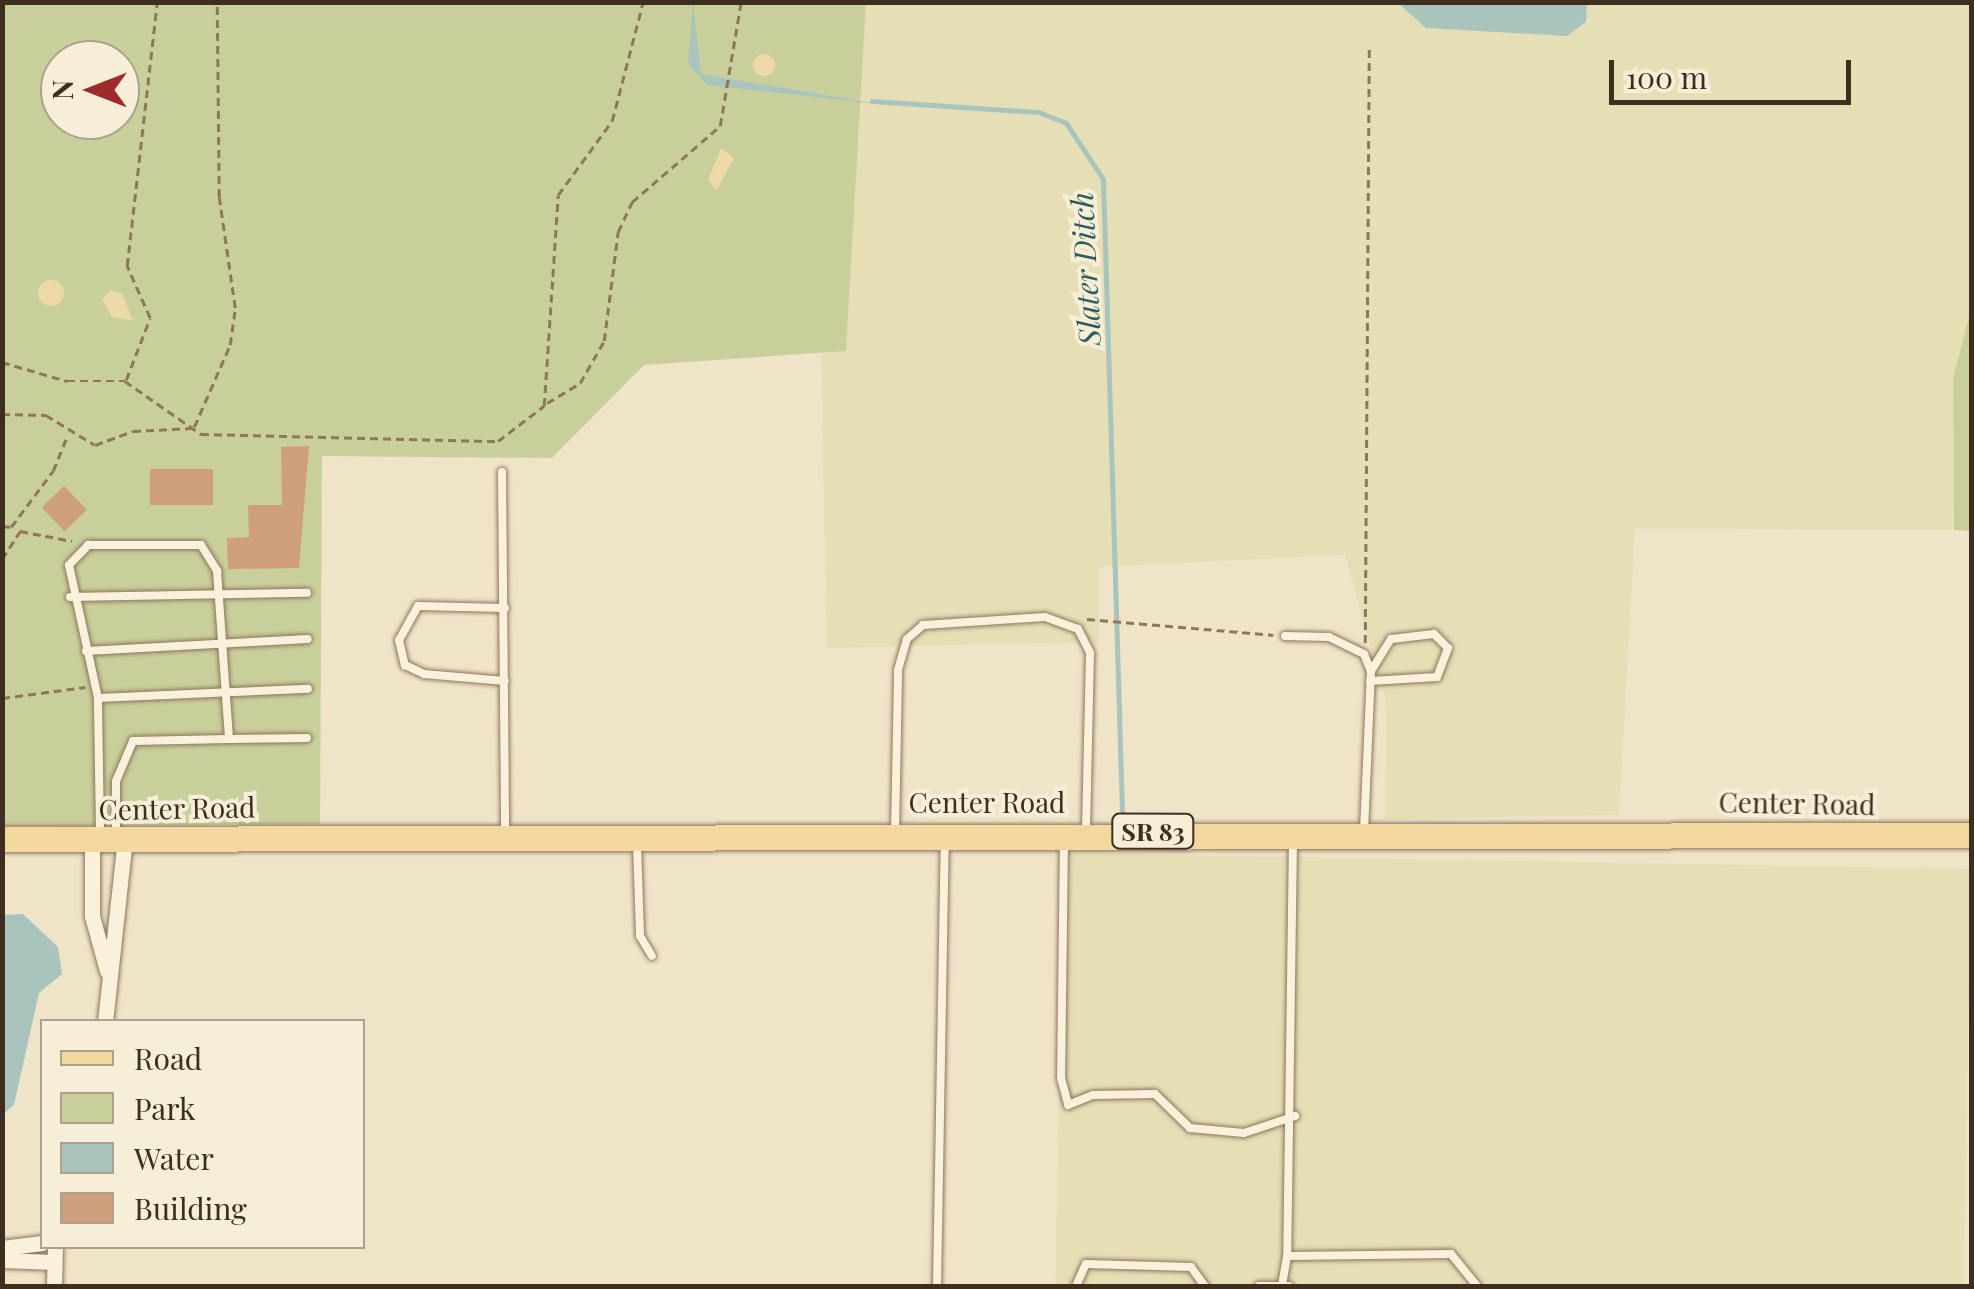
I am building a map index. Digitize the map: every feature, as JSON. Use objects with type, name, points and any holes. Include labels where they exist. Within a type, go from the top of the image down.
[{"type":"main road","name":"Center Road","points":[[2,839],[1364,829],[1972,835]]},
{"type":"street","points":[[108,839],[92,916],[110,980]]},
{"type":"street","points":[[105,1019],[110,980],[108,839]]},
{"type":"street","points":[[2,1248],[40,1243]]},
{"type":"street","points":[[2,1260],[54,1254],[54,1286]]},
{"type":"lane","points":[[502,472],[505,838]]},
{"type":"lane","points":[[108,839],[96,685],[70,597],[69,565],[88,544],[202,545],[220,592],[229,739]]},
{"type":"lane","points":[[70,597],[307,593]]},
{"type":"lane","points":[[505,608],[418,606],[399,640],[405,665],[424,674],[505,681]]},
{"type":"lane","points":[[895,832],[898,670],[907,639],[923,624],[1045,617],[1078,628],[1090,652],[1060,1078],[1068,1105],[1093,1095],[1154,1094],[1190,1128],[1244,1133],[1295,1116]]},
{"type":"lane","points":[[1364,829],[1370,682],[1371,671],[1391,639],[1434,634],[1448,648],[1437,677],[1370,682]]},
{"type":"lane","points":[[1284,636],[1329,637],[1364,654],[1371,671]]},
{"type":"lane","points":[[86,650],[308,639]]},
{"type":"lane","points":[[98,698],[308,688]]},
{"type":"lane","points":[[108,839],[116,781],[133,741],[306,738]]},
{"type":"lane","points":[[1259,1286],[1285,1286],[1282,1137],[1295,1116],[1293,831]]},
{"type":"lane","points":[[945,832],[937,1283],[950,1286]]},
{"type":"lane","points":[[637,834],[640,936],[652,956]]},
{"type":"lane","points":[[1287,1256],[1451,1254],[1478,1286]]},
{"type":"lane","points":[[1076,1286],[1086,1264],[1191,1267],[1205,1286]]},
{"type":"path","points":[[126,381],[150,318],[127,266],[157,2]]},
{"type":"path","points":[[193,428],[216,387],[235,308],[219,197],[217,2]]},
{"type":"path","points":[[544,406],[558,195],[612,121],[643,2]]},
{"type":"path","points":[[2,414],[46,415],[68,434],[95,445],[132,432],[193,428],[480,445],[580,383],[604,342],[622,219],[706,143],[726,96],[741,2]]},
{"type":"path","points":[[1364,654],[1368,48]]},
{"type":"path","points":[[2,362],[68,381],[126,381],[193,428]]},
{"type":"path","points":[[2,526],[11,527],[53,471],[68,434]]},
{"type":"path","points":[[2,559],[20,531],[72,540]]},
{"type":"path","points":[[1103,618],[1131,617],[1284,636]]},
{"type":"path","points":[[2,698],[96,685]]},
{"type":"shaded area","points":[[866,3],[1971,3],[1972,310],[1953,378],[1954,530],[1635,529],[1619,815],[1385,819],[1386,702],[1345,555],[1099,567],[1099,642],[827,648],[821,353],[846,351]]},
{"type":"shaded area","points":[[1063,853],[1971,869],[1964,1286],[1055,1286]]},
{"type":"green space","points":[[2,3],[866,3],[846,351],[644,365],[552,458],[322,456],[320,824],[3,826]]},
{"type":"green space","points":[[1971,310],[1972,531],[1954,530],[1953,378]]},
{"type":"sand","points":[[764,54],[772,57],[772,73],[764,76],[756,73],[753,65],[756,57]]},
{"type":"sand","points":[[721,148],[734,158],[717,190],[708,180]]},
{"type":"sand","points":[[51,280],[60,284],[64,293],[60,302],[51,306],[42,302],[38,293],[42,284]]},
{"type":"sand","points":[[110,290],[122,293],[133,321],[112,317],[102,299]]},
{"type":"water","points":[[693,2],[701,74],[878,104],[707,85],[688,63]]},
{"type":"water","points":[[1398,3],[1587,3],[1586,22],[1567,36],[1426,28]]},
{"type":"water","points":[[23,914],[58,947],[62,974],[39,993],[14,1105],[4,1113],[3,915]]},
{"type":"building","points":[[309,446],[299,568],[228,569],[227,538],[249,537],[248,505],[282,505],[281,447]]},
{"type":"building","points":[[150,469],[213,469],[213,505],[150,505]]},
{"type":"building","points":[[64,486],[87,510],[65,531],[42,508]]},
{"type":"waterway","name":"Slater Ditch","points":[[872,101],[1038,112],[1066,123],[1103,179],[1122,811]]}]
